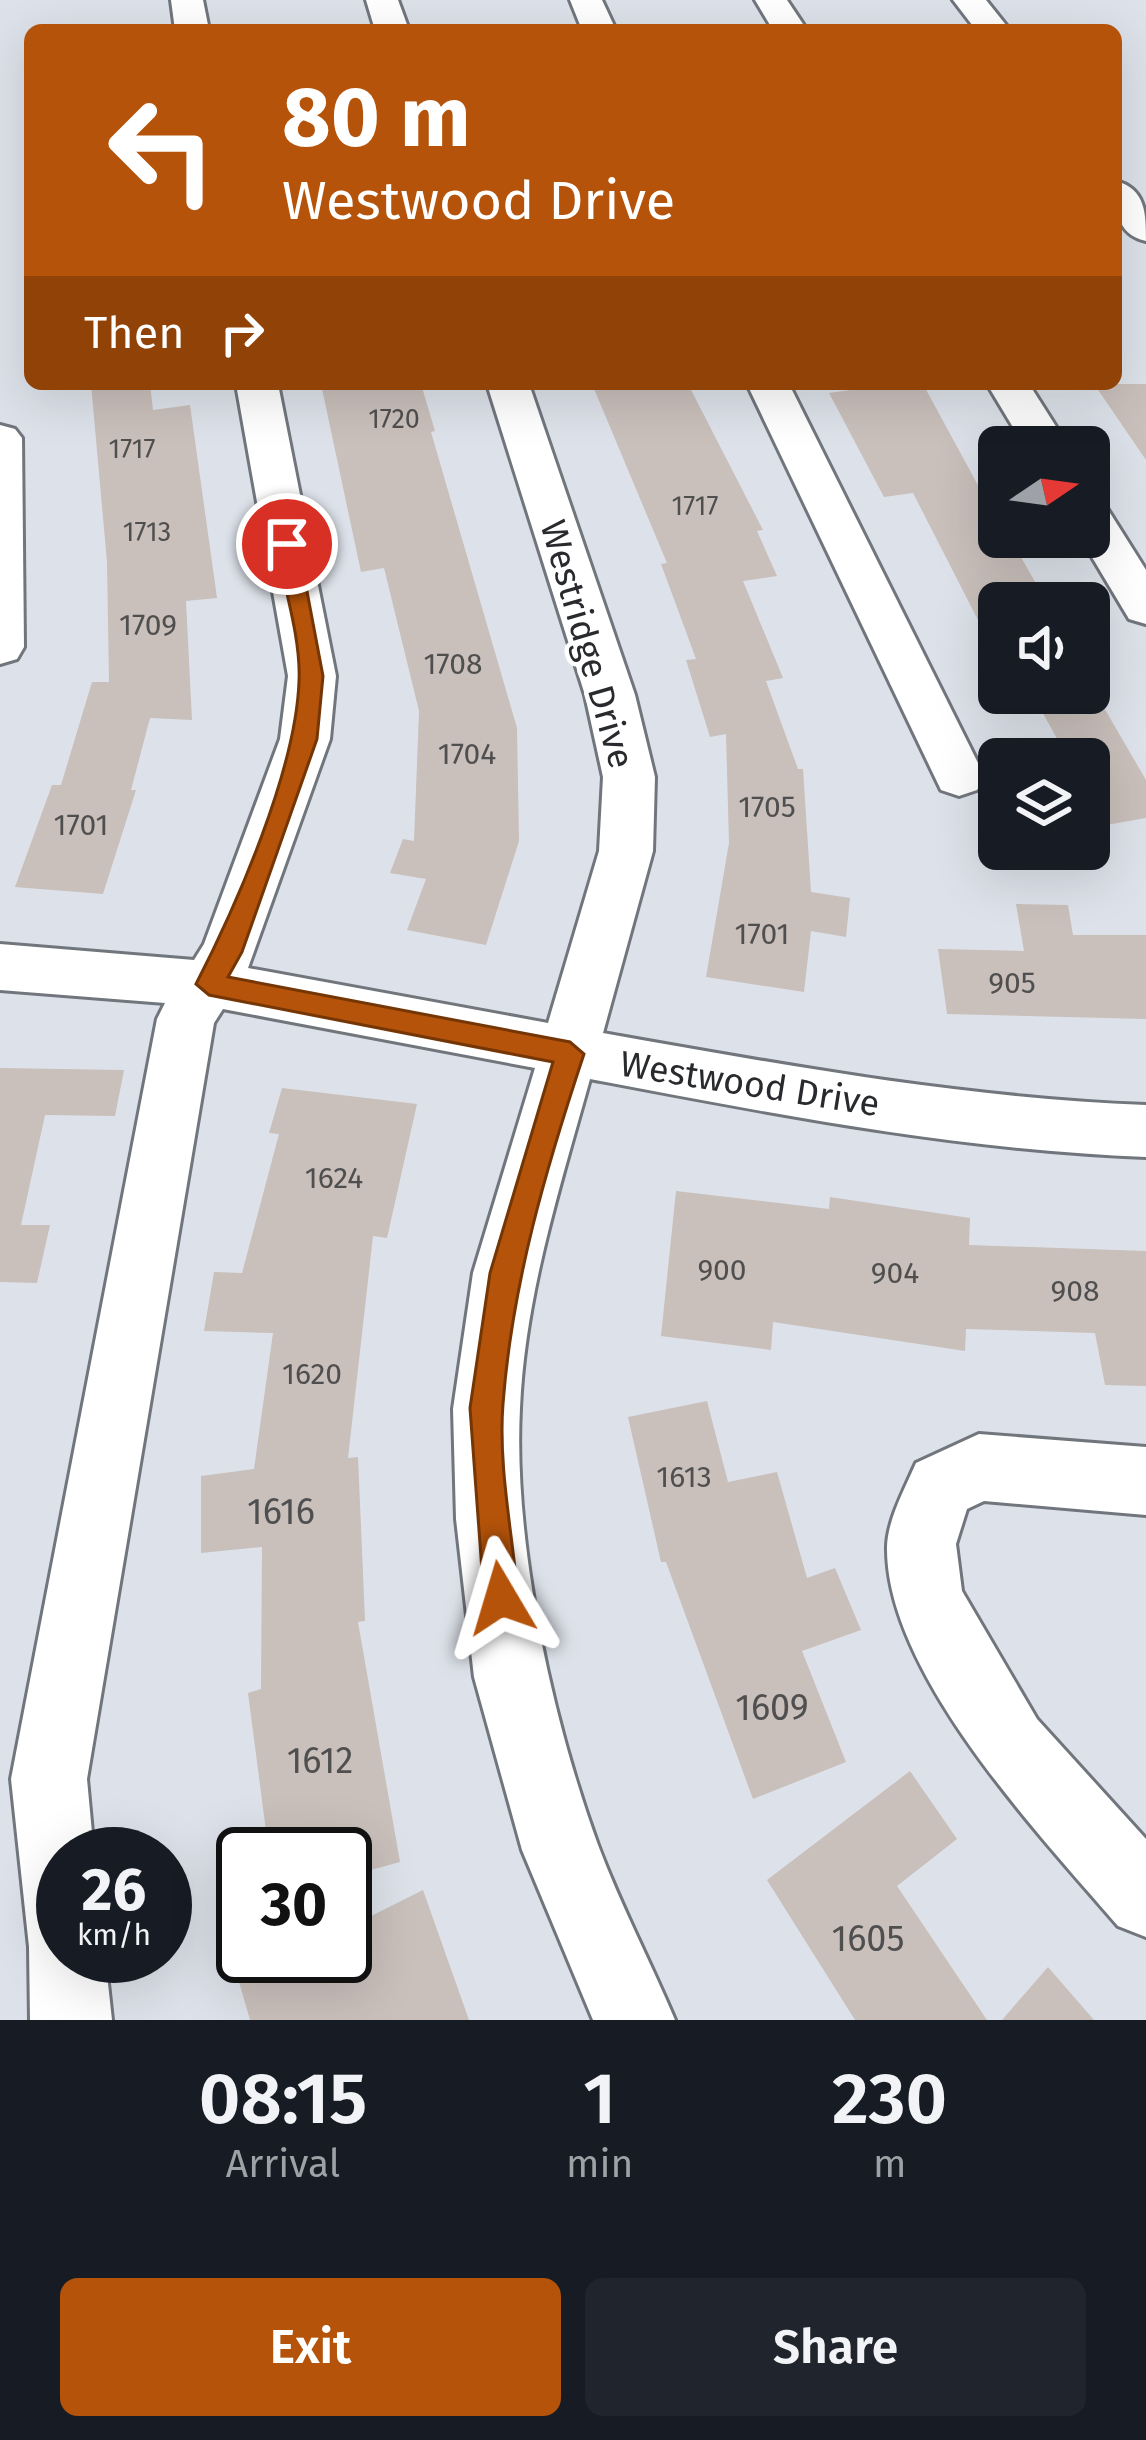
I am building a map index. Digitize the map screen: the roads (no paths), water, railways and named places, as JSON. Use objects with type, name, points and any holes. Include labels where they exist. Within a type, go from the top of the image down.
[{"type":"street","points":[[969,0],[988,24]]},
{"type":"street","points":[[1122,200],[1146,230]]},
{"type":"street","points":[[53,1827],[49,1779],[186,1019],[229,952],[305,739],[311,707],[312,676],[258,390]]},
{"type":"street","name":"Westridge Drive","points":[[510,390],[610,695],[629,777],[626,850],[505,1273],[486,1408],[491,1519],[511,1677],[561,1850],[634,2020]]},
{"type":"street","points":[[771,390],[959,777]]},
{"type":"street","points":[[1012,390],[1034,426]]},
{"type":"street","points":[[0,438],[0,647]]},
{"type":"street","points":[[1110,549],[1146,608]]},
{"type":"street","name":"Westwood Drive","points":[[0,967],[209,984],[570,1054],[1040,1127],[1146,1131]]},
{"type":"street","points":[[1146,1481],[979,1467],[940,1487],[921,1544],[927,1601],[1011,1745],[1146,1898]]},
{"type":"street","points":[[67,1983],[70,2020]]}]
